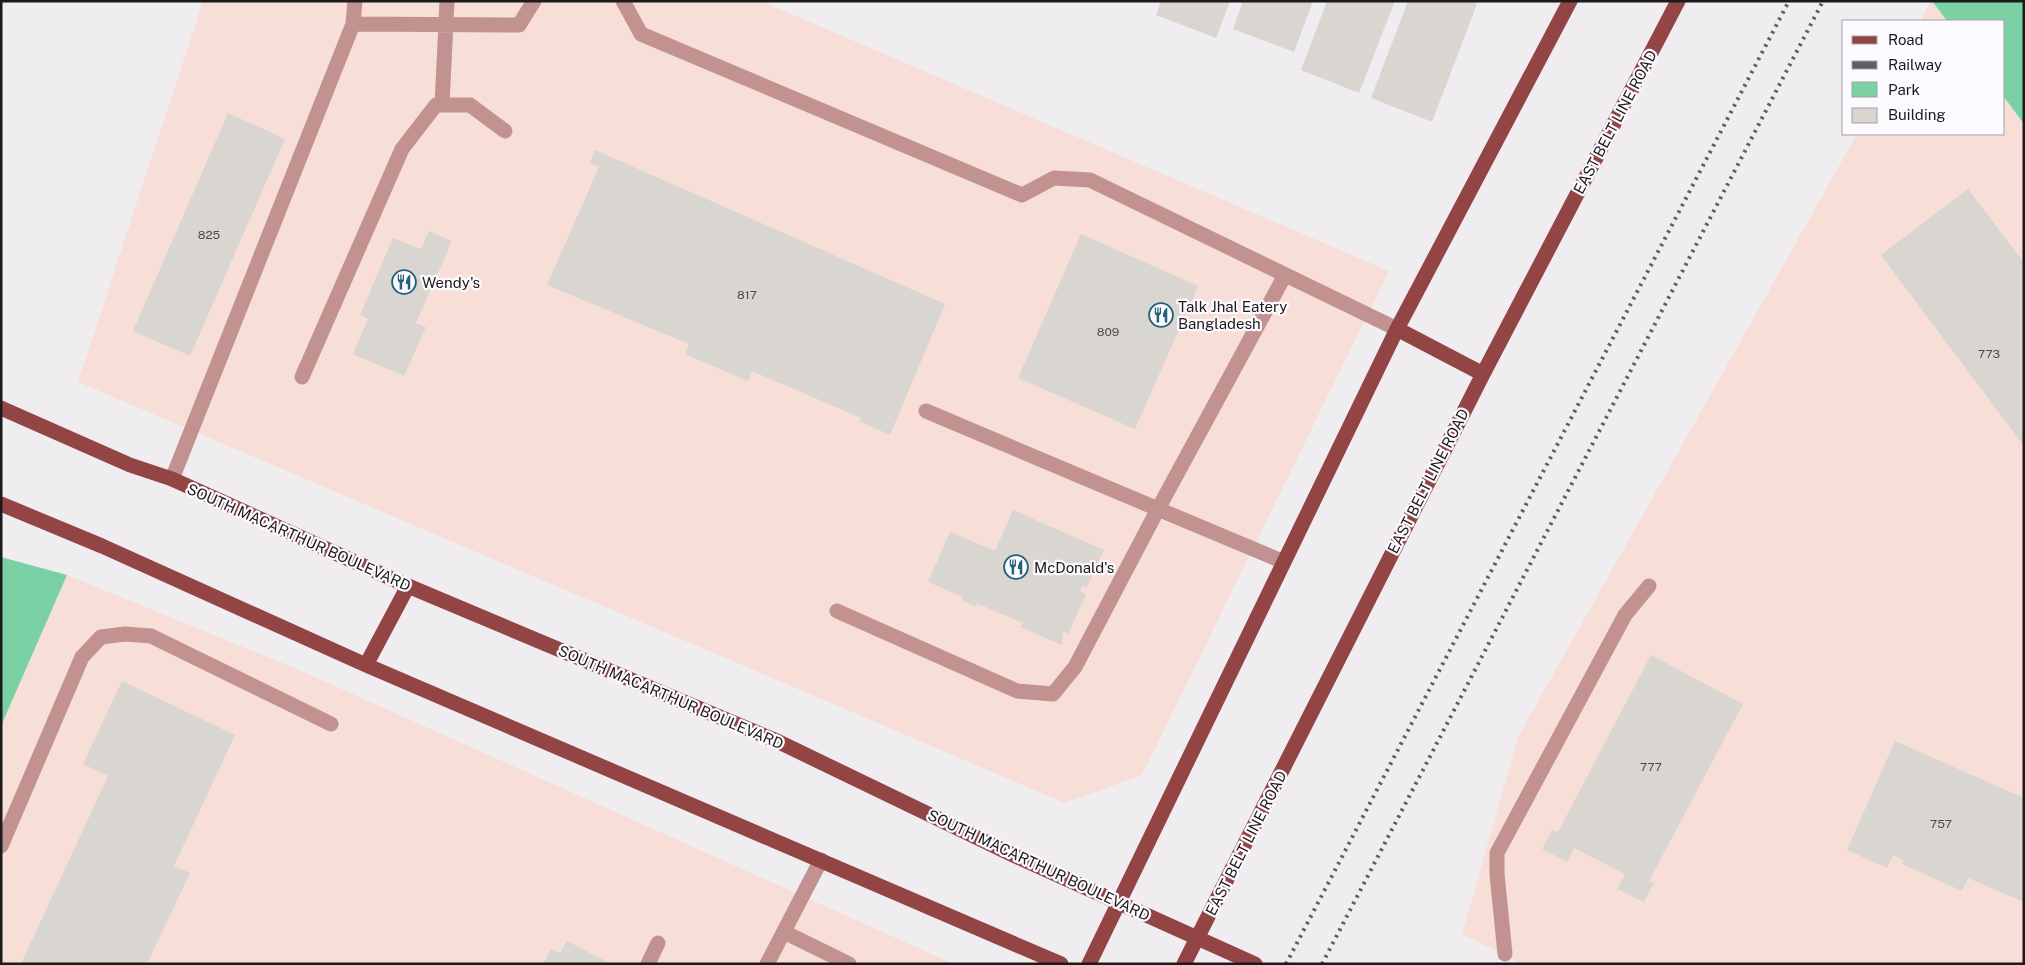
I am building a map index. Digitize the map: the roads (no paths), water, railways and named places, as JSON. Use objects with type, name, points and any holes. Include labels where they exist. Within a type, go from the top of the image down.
[{"type":"main road","points":[[1089,964],[1397,329],[1570,1]]},
{"type":"main road","name":"EAST BELT LINE ROAD","points":[[1184,964],[1483,374],[1678,1]]},
{"type":"main road","points":[[1397,329],[1483,374]]},
{"type":"main road","name":"SOUTH MACARTHUR BOULEVARD","points":[[1,408],[130,465],[172,479],[408,586],[778,742],[1011,854],[1255,964]]},
{"type":"main road","points":[[1,504],[366,665],[1061,964]]},
{"type":"main road","points":[[366,665],[408,586]]},
{"type":"lane","points":[[172,479],[354,24],[355,1]]},
{"type":"lane","points":[[442,105],[447,1]]},
{"type":"lane","points":[[354,24],[519,26],[534,1]]},
{"type":"lane","points":[[623,1],[641,34],[1022,195],[1054,178],[1090,180],[1397,329]]},
{"type":"lane","points":[[302,377],[402,149],[436,105],[470,105],[505,131]]},
{"type":"lane","points":[[837,610],[1017,691],[1053,694],[1075,667],[1158,509],[1286,275]]},
{"type":"lane","points":[[926,411],[1284,562]]},
{"type":"lane","points":[[1504,954],[1497,853],[1625,615],[1649,586]]},
{"type":"lane","points":[[1,846],[82,657],[101,637],[125,634],[151,636],[331,724]]},
{"type":"lane","points":[[767,964],[821,860]]},
{"type":"lane","points":[[784,932],[849,964]]},
{"type":"lane","points":[[648,964],[658,943]]},
{"type":"railway","points":[[1286,964],[1789,1]]},
{"type":"railway","points":[[1322,964],[1823,1]]},
{"type":"place","name":"Wendy's","points":[[404,282]]},
{"type":"place","name":"Talk Jhal Eatery Bangladesh","points":[[1161,315]]},
{"type":"place","name":"McDonald's","points":[[1016,567]]}]
